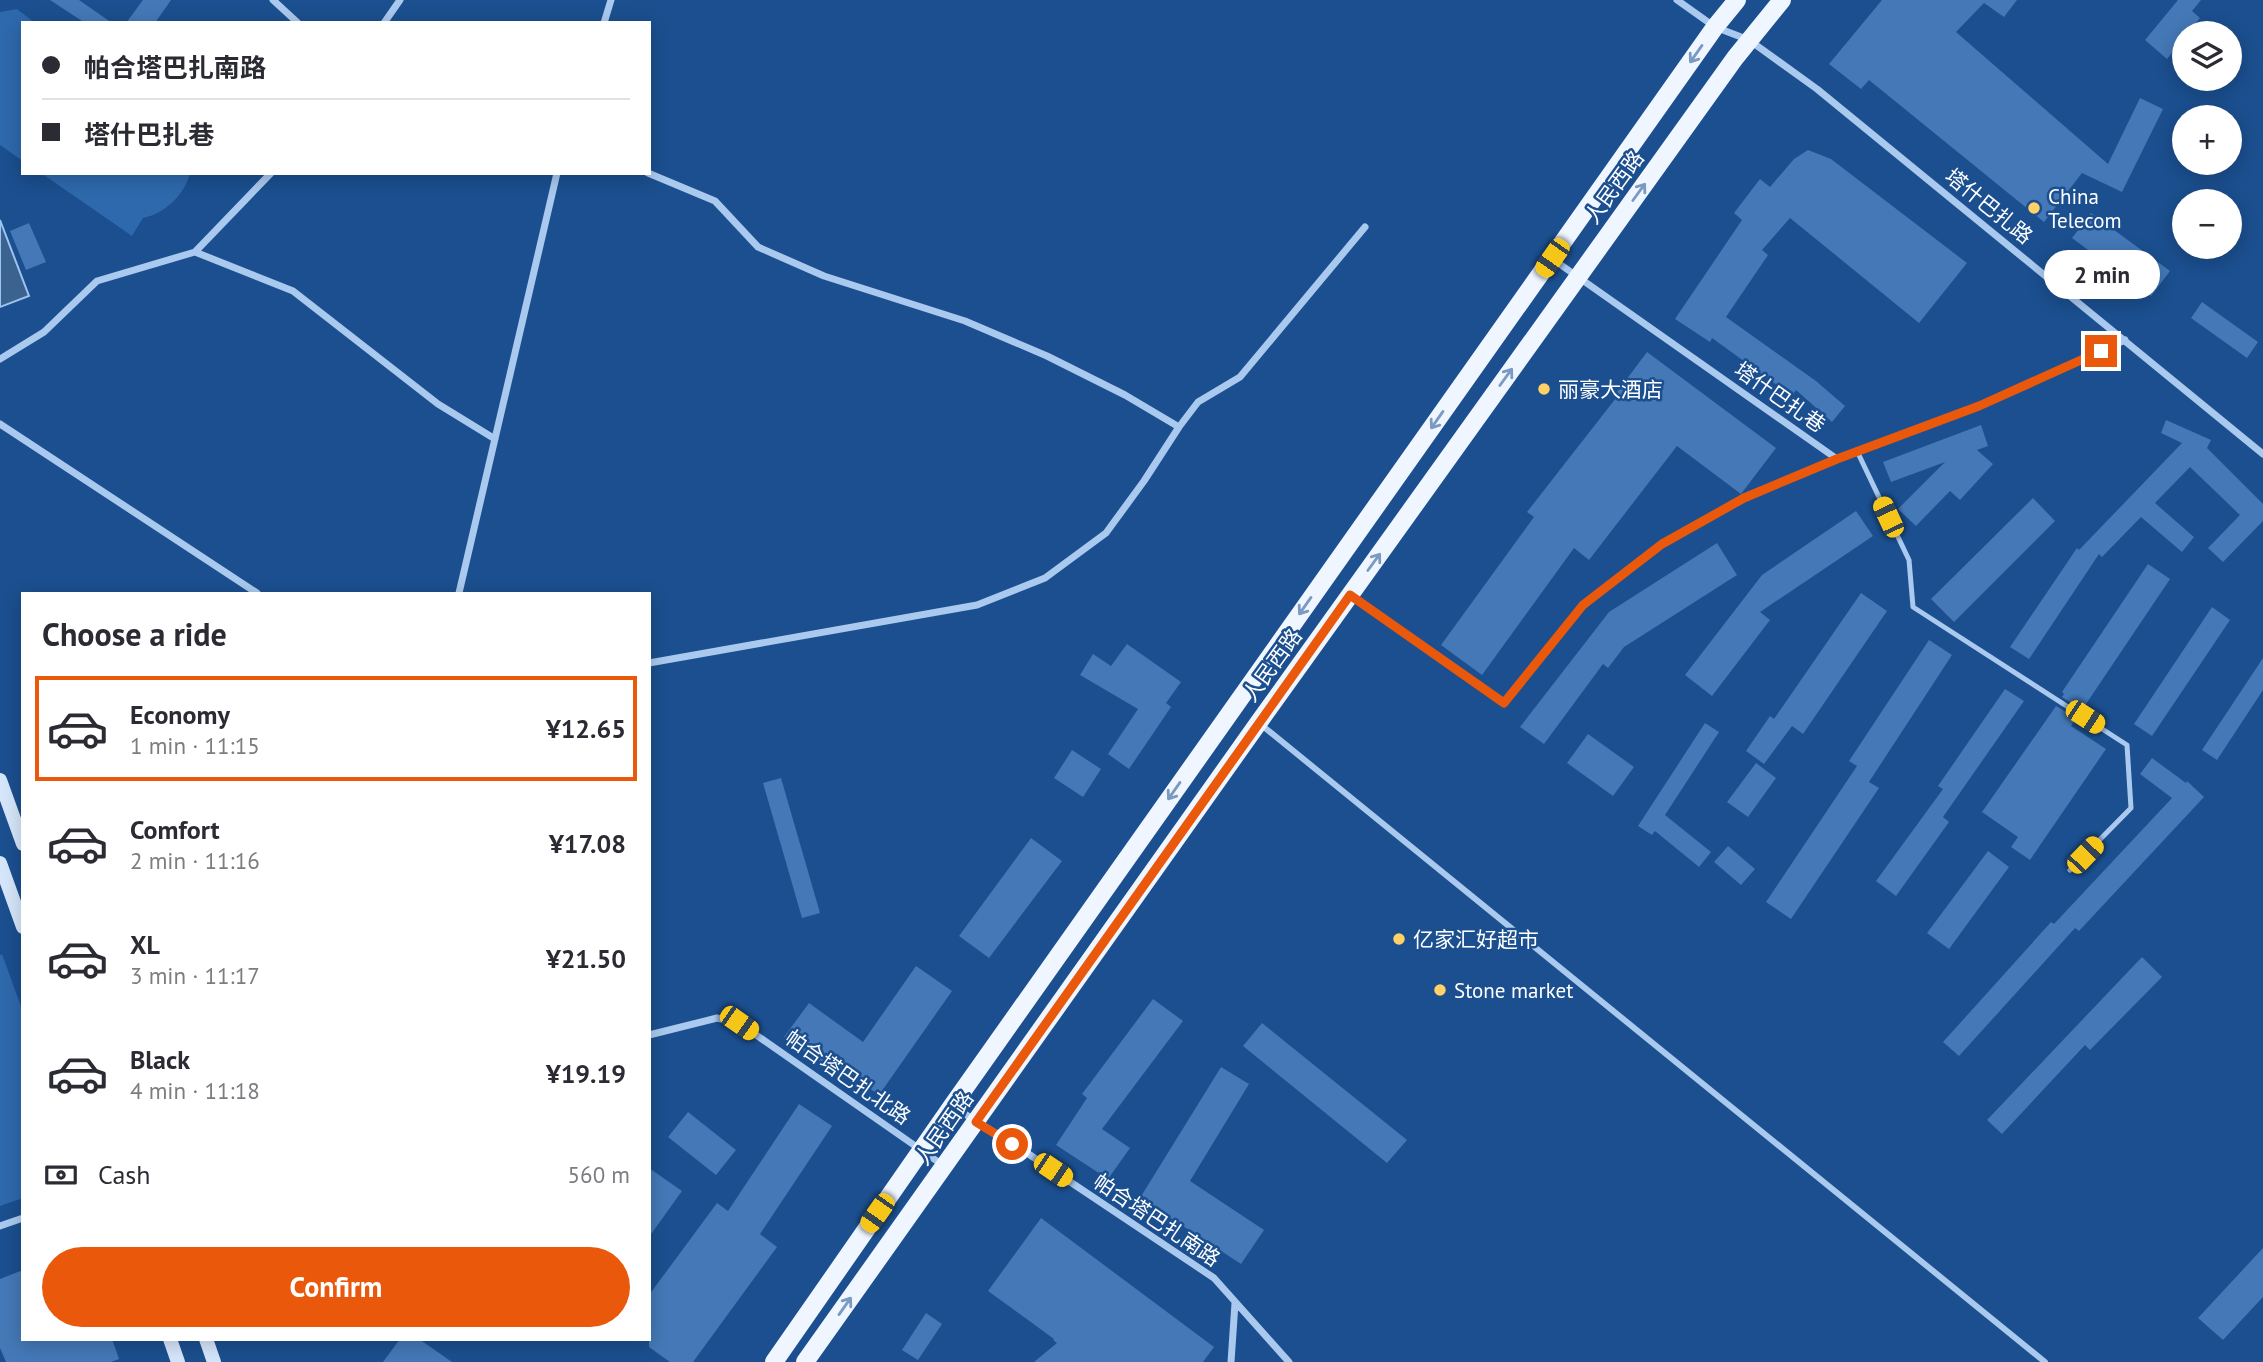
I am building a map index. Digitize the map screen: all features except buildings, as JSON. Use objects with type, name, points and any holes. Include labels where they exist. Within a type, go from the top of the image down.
[{"type":"main road","name":"人民西路","points":[[774,1362],[921,1149],[1715,27],[1737,0]]},
{"type":"main road","name":"人民西路","points":[[806,1362],[1350,595],[1749,40],[1782,0]]},
{"type":"main road","points":[[0,780],[21,838]]},
{"type":"main road","points":[[0,863],[21,921]]},
{"type":"main road","points":[[171,1341],[178,1362]]},
{"type":"main road","points":[[207,1341],[214,1362]]},
{"type":"street","points":[[274,0],[296,21]]},
{"type":"street","points":[[385,21],[400,0]]},
{"type":"street","points":[[605,21],[611,0]]},
{"type":"street","name":"塔什巴扎路","points":[[1677,0],[1715,27],[1749,40],[1817,89],[2263,454]]},
{"type":"street","points":[[651,174],[715,201],[758,247],[824,276],[965,321],[1047,356],[1119,392],[1178,426]]},
{"type":"street","points":[[0,359],[44,332],[97,281],[195,253],[269,175]]},
{"type":"street","points":[[459,592],[557,175]]},
{"type":"street","points":[[651,663],[977,605],[1045,578],[1107,533],[1178,426],[1198,402],[1240,377],[1365,227]]},
{"type":"street","points":[[195,253],[293,291],[438,404],[495,439]]},
{"type":"street","name":"塔什巴扎巷","points":[[1552,258],[1837,459],[1979,406],[2125,341]]},
{"type":"street","points":[[0,424],[255,592]]},
{"type":"street","points":[[1259,722],[2045,1362]]},
{"type":"street","name":"帕合塔巴扎北路","points":[[651,1034],[717,1018],[739,1023],[944,1166]]},
{"type":"street","name":"帕合塔巴扎南路","points":[[952,1106],[1214,1278],[1289,1362]]},
{"type":"street","points":[[0,1226],[21,1219]]},
{"type":"street","points":[[1231,1362],[1236,1303]]},
{"type":"lane","points":[[1857,451],[1909,560],[1913,607],[2127,745],[2131,808],[2070,870]]},
{"type":"lane","points":[[1350,595],[1504,703],[1583,605],[1662,544],[1744,498],[1837,459]]},
{"type":"shaded area","points":[[17,9],[32,21],[21,21],[21,160],[0,145],[0,12]]},
{"type":"shaded area","points":[[44,175],[189,175],[184,188],[173,202],[159,212],[143,218],[132,236]]},
{"type":"shaded area","points":[[0,220],[29,296],[0,307]]},
{"type":"shaded area","points":[[2,954],[21,1006],[21,1199],[0,1206]]},
{"type":"place","name":"China Telecom","points":[[2034,208]]},
{"type":"place","name":"丽豪大酒店","points":[[1544,389]]},
{"type":"place","name":"亿家汇好超市","points":[[1399,939]]},
{"type":"place","name":"Stone market","points":[[1440,990]]},
{"type":"route","points":[[1012,1144],[976,1122],[1350,595],[1504,703],[1583,605],[1662,544],[1744,498],[1837,459],[1979,406],[2101,351]]}]
